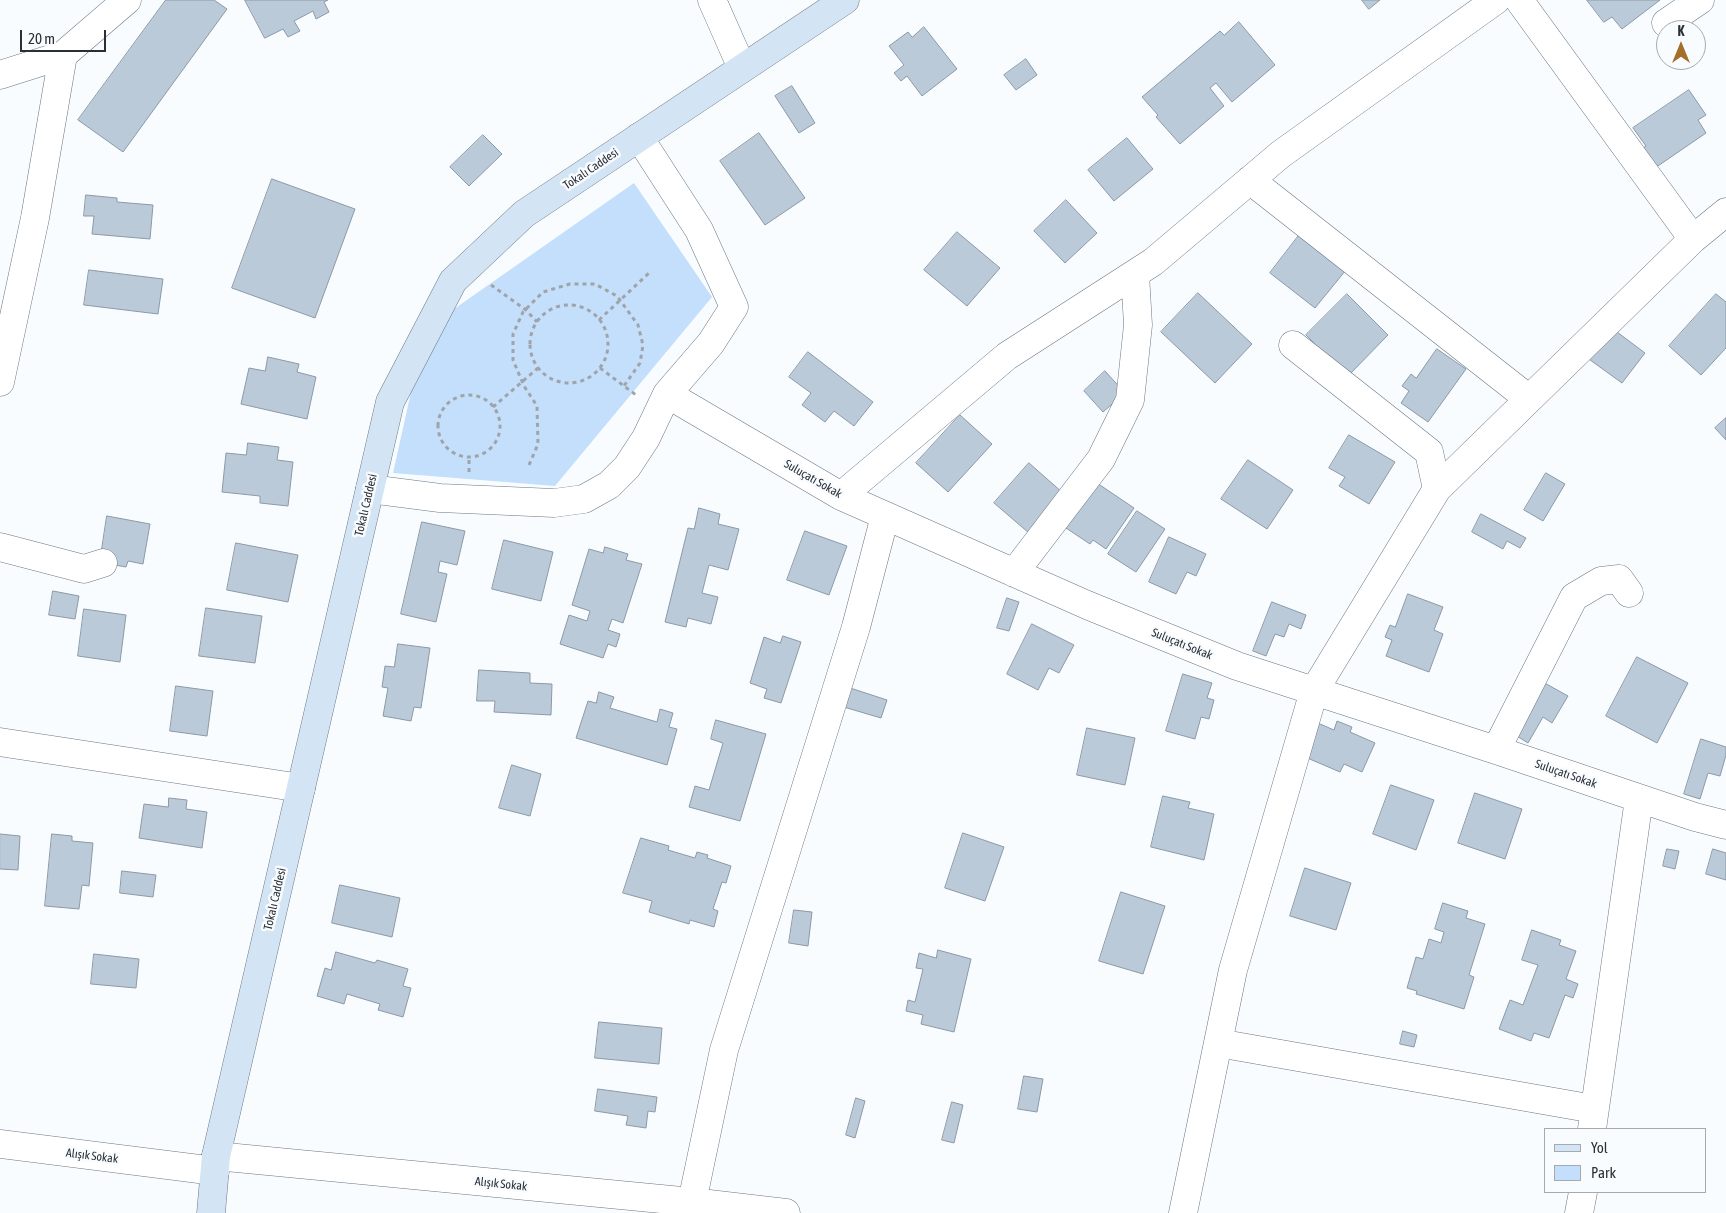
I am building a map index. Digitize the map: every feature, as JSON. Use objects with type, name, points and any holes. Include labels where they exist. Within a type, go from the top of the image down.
[{"type":"street","points":[[0,76],[64,55],[127,0]]},
{"type":"street","points":[[712,0],[742,68]]},
{"type":"street","name":"Tokalı Caddesi","points":[[211,1213],[215,1164],[390,402],[453,282],[524,214],[845,0]]},
{"type":"street","points":[[841,496],[1006,356],[1153,262],[1281,154],[1496,0]]},
{"type":"street","points":[[1519,0],[1693,239]]},
{"type":"street","points":[[1670,20],[1700,0]]},
{"type":"street","points":[[0,382],[35,218],[64,55]]},
{"type":"street","points":[[370,489],[440,498],[554,503],[584,499],[609,484],[627,467],[646,438],[663,403],[711,343],[734,307],[699,230],[639,137]]},
{"type":"street","points":[[1250,180],[1529,400]]},
{"type":"street","points":[[1182,1213],[1233,970],[1314,691],[1437,489],[1693,239],[1726,212]]},
{"type":"street","points":[[1014,573],[1101,459],[1130,400],[1138,325],[1135,274]]},
{"type":"street","points":[[1293,344],[1429,452],[1437,489]]},
{"type":"street","name":"Suluçatı Sokak","points":[[663,403],[841,496],[1087,605],[1237,666],[1694,817],[1726,825]]},
{"type":"street","points":[[692,1208],[724,1050],[856,627],[885,516]]},
{"type":"street","points":[[0,547],[84,569],[103,563]]},
{"type":"street","points":[[1496,750],[1574,597],[1600,581],[1619,579],[1628,592]]},
{"type":"street","points":[[0,742],[301,788]]},
{"type":"street","points":[[1218,1043],[1593,1119],[1639,798]]},
{"type":"street","name":"Alışık Sokak","points":[[0,1144],[692,1208],[786,1213]]},
{"type":"street","points":[[1580,1213],[1583,1193]]},
{"type":"path","points":[[467,268],[526,310],[537,322]]},
{"type":"path","points":[[599,320],[649,273]]},
{"type":"path","points":[[529,465],[538,444],[536,406],[522,382],[513,360],[513,334],[523,312],[543,292],[570,284],[595,284],[617,296],[638,325],[643,345],[640,363],[624,386]]},
{"type":"path","points":[[564,305],[577,306],[589,311],[599,320],[606,331],[608,344],[606,357],[600,368],[590,377],[579,382],[566,384],[554,381],[543,375],[530,353],[529,341],[533,328],[540,317],[564,305]]},
{"type":"path","points":[[493,407],[538,368]]},
{"type":"path","points":[[600,368],[624,386],[663,403]]},
{"type":"path","points":[[472,396],[486,400],[493,407],[499,416],[499,437],[485,453],[476,457],[465,458],[446,448],[440,439],[438,420],[442,410],[448,403],[457,398],[472,396]]},
{"type":"green space","points":[[634,183],[712,297],[555,486],[393,473],[411,392],[454,309]]},
{"type":"building","points":[[166,0],[214,0],[227,9],[123,152],[78,120]]},
{"type":"building","points":[[245,0],[328,0],[324,2],[329,12],[316,19],[313,11],[294,21],[300,31],[288,37],[283,29],[265,38]]},
{"type":"building","points":[[1362,0],[1380,0],[1369,9]]},
{"type":"building","points":[[1587,0],[1660,0],[1622,29],[1612,17],[1604,22]]},
{"type":"building","points":[[1239,22],[1275,65],[1232,102],[1216,83],[1210,88],[1224,106],[1180,144],[1156,117],[1158,115],[1142,97],[1220,31],[1224,35]]},
{"type":"building","points":[[924,27],[957,69],[922,96],[907,76],[901,81],[894,73],[904,65],[889,46],[908,32],[912,37]]},
{"type":"building","points":[[1026,59],[1037,75],[1016,90],[1004,75]]},
{"type":"building","points":[[792,86],[815,123],[799,133],[775,96]]},
{"type":"building","points":[[1689,90],[1706,115],[1698,120],[1706,133],[1652,170],[1639,151],[1646,146],[1633,128]]},
{"type":"building","points":[[759,133],[805,198],[765,225],[720,161]]},
{"type":"building","points":[[483,135],[502,154],[469,186],[450,167]]},
{"type":"building","points":[[1127,138],[1153,169],[1114,201],[1088,170]]},
{"type":"building","points":[[272,179],[355,209],[315,318],[232,288]]},
{"type":"building","points":[[86,195],[117,198],[117,202],[153,205],[150,239],[92,234],[94,216],[84,216]]},
{"type":"building","points":[[1066,200],[1097,233],[1065,263],[1034,231]]},
{"type":"building","points":[[957,232],[1000,268],[967,306],[924,270]]},
{"type":"building","points":[[1300,234],[1346,270],[1315,308],[1270,273]]},
{"type":"building","points":[[89,270],[163,279],[158,314],[84,305]]},
{"type":"building","points":[[1198,293],[1252,344],[1215,383],[1161,332]]},
{"type":"building","points":[[1347,294],[1388,335],[1350,374],[1342,366],[1339,368],[1306,335]]},
{"type":"building","points":[[1716,294],[1726,302],[1726,348],[1701,375],[1669,346]]},
{"type":"building","points":[[1609,326],[1645,353],[1622,383],[1586,357]]},
{"type":"building","points":[[1437,349],[1466,369],[1428,422],[1401,403],[1409,391],[1402,386],[1411,374],[1416,378]]},
{"type":"building","points":[[808,352],[873,402],[854,426],[834,411],[825,422],[802,405],[811,393],[789,377]]},
{"type":"building","points":[[268,357],[299,364],[297,372],[316,377],[307,419],[241,404],[249,368],[265,371]]},
{"type":"building","points":[[1105,371],[1125,393],[1103,412],[1084,391]]},
{"type":"building","points":[[960,415],[992,444],[948,492],[916,463]]},
{"type":"building","points":[[1726,418],[1726,440],[1715,428]]},
{"type":"building","points":[[1349,435],[1395,462],[1369,504],[1339,486],[1345,477],[1329,468]]},
{"type":"building","points":[[248,443],[279,447],[277,460],[293,462],[288,506],[260,503],[260,496],[222,492],[226,453],[246,455]]},
{"type":"building","points":[[1248,460],[1293,490],[1267,529],[1221,499]]},
{"type":"building","points":[[1029,463],[1063,493],[1029,533],[994,503]]},
{"type":"building","points":[[1546,473],[1565,484],[1543,521],[1524,510]]},
{"type":"building","points":[[1097,483],[1134,508],[1106,549],[1093,540],[1090,544],[1066,528]]},
{"type":"building","points":[[699,508],[720,514],[718,524],[739,529],[728,570],[709,565],[702,593],[718,597],[711,624],[688,618],[686,627],[665,622],[688,528],[694,529]]},
{"type":"building","points":[[1137,511],[1165,529],[1136,572],[1108,554]]},
{"type":"building","points":[[1481,514],[1526,538],[1520,548],[1507,541],[1503,549],[1472,532]]},
{"type":"building","points":[[107,516],[150,524],[143,564],[128,561],[126,567],[109,564],[101,555]]},
{"type":"building","points":[[422,522],[465,531],[457,565],[440,561],[438,572],[447,574],[436,622],[401,614]]},
{"type":"building","points":[[805,531],[847,546],[829,595],[787,580]]},
{"type":"building","points":[[1169,537],[1206,554],[1196,576],[1187,572],[1176,594],[1149,582]]},
{"type":"building","points":[[504,540],[553,552],[541,601],[492,589]]},
{"type":"building","points":[[236,543],[298,555],[288,602],[227,590]]},
{"type":"building","points":[[605,547],[628,554],[626,560],[642,564],[623,623],[612,619],[608,630],[620,634],[616,647],[608,644],[603,658],[560,644],[569,615],[587,621],[590,611],[572,605],[589,549],[603,553]]},
{"type":"building","points":[[53,591],[79,596],[75,619],[49,615]]},
{"type":"building","points":[[1408,594],[1443,607],[1434,630],[1443,634],[1429,672],[1386,656],[1392,640],[1385,637],[1390,625],[1395,627]]},
{"type":"building","points":[[1007,598],[1019,602],[1009,631],[997,628]]},
{"type":"building","points":[[1272,602],[1306,615],[1301,629],[1289,624],[1284,637],[1275,634],[1266,656],[1253,651]]},
{"type":"building","points":[[206,608],[262,616],[255,663],[199,656]]},
{"type":"building","points":[[84,609],[126,615],[120,662],[78,656]]},
{"type":"building","points":[[1032,624],[1074,645],[1059,673],[1049,668],[1038,690],[1007,674]]},
{"type":"building","points":[[783,636],[801,642],[781,703],[764,698],[767,689],[750,683],[764,637],[780,643]]},
{"type":"building","points":[[398,644],[430,648],[421,708],[414,707],[411,721],[383,716],[388,688],[382,687],[385,666],[394,667]]},
{"type":"building","points":[[1637,657],[1688,683],[1657,743],[1606,716]]},
{"type":"building","points":[[479,670],[530,673],[530,683],[552,684],[551,715],[494,712],[495,701],[477,701]]},
{"type":"building","points":[[1183,674],[1212,683],[1207,698],[1214,700],[1209,719],[1201,717],[1195,739],[1166,731]]},
{"type":"building","points":[[1541,681],[1568,696],[1552,723],[1543,717],[1528,743],[1512,733]]},
{"type":"building","points":[[176,686],[213,691],[207,736],[170,731]]},
{"type":"building","points":[[844,686],[887,700],[881,718],[837,705]]},
{"type":"building","points":[[599,692],[614,697],[610,708],[657,722],[660,709],[673,713],[669,727],[677,729],[667,765],[576,738],[588,701],[596,703]]},
{"type":"building","points":[[716,720],[766,734],[740,821],[689,807],[695,786],[709,790],[723,743],[711,739]]},
{"type":"building","points":[[1313,721],[1334,730],[1337,721],[1352,727],[1350,732],[1375,743],[1362,772],[1344,764],[1340,772],[1298,754]]},
{"type":"building","points":[[1087,728],[1135,738],[1125,785],[1077,775]]},
{"type":"building","points":[[1701,739],[1726,747],[1726,755],[1720,776],[1708,773],[1700,799],[1684,794]]},
{"type":"building","points":[[512,765],[541,774],[530,816],[499,808]]},
{"type":"building","points":[[1391,785],[1434,800],[1416,850],[1373,834]]},
{"type":"building","points":[[1475,793],[1522,809],[1505,859],[1458,843]]},
{"type":"building","points":[[1163,796],[1190,802],[1188,808],[1214,814],[1204,860],[1151,847]]},
{"type":"building","points":[[169,798],[187,800],[186,809],[207,812],[202,848],[139,838],[144,804],[168,807]]},
{"type":"building","points":[[963,833],[1004,847],[985,901],[945,888]]},
{"type":"building","points":[[0,834],[20,836],[18,870],[0,869]]},
{"type":"building","points":[[52,834],[72,836],[72,841],[93,843],[89,886],[82,885],[79,909],[45,906]]},
{"type":"building","points":[[641,838],[669,846],[668,850],[695,858],[697,852],[708,855],[707,858],[731,866],[726,883],[722,882],[713,909],[718,911],[714,927],[690,920],[689,924],[649,912],[652,901],[623,893]]},
{"type":"building","points":[[1667,849],[1679,851],[1675,869],[1663,866]]},
{"type":"building","points":[[1713,849],[1726,853],[1726,880],[1706,874]]},
{"type":"building","points":[[1305,868],[1351,883],[1336,930],[1290,916]]},
{"type":"building","points":[[122,871],[156,875],[153,897],[120,893]]},
{"type":"building","points":[[340,885],[400,898],[392,937],[332,923]]},
{"type":"building","points":[[1121,892],[1165,906],[1143,974],[1099,961]]},
{"type":"building","points":[[1443,903],[1468,911],[1466,918],[1485,924],[1469,975],[1474,977],[1464,1009],[1416,994],[1417,991],[1407,988],[1416,957],[1423,959],[1429,939],[1441,943],[1444,932],[1435,929]]},
{"type":"building","points":[[794,910],[812,912],[808,946],[789,943]]},
{"type":"building","points":[[1532,930],[1561,940],[1559,945],[1576,951],[1566,979],[1578,984],[1573,998],[1565,995],[1549,1038],[1534,1033],[1531,1041],[1499,1029],[1510,1000],[1523,1005],[1538,965],[1522,960]]},
{"type":"building","points":[[938,950],[971,959],[954,1032],[921,1024],[923,1015],[906,1011],[908,1000],[915,1002],[923,969],[916,968],[919,953],[936,958]]},
{"type":"building","points":[[336,952],[375,963],[377,960],[408,969],[403,986],[411,988],[403,1017],[378,1010],[380,1004],[347,994],[344,1004],[317,996],[325,968],[331,970]]},
{"type":"building","points":[[94,954],[139,959],[136,988],[91,984]]},
{"type":"building","points":[[599,1022],[662,1028],[659,1064],[595,1058]]},
{"type":"building","points":[[1403,1031],[1417,1035],[1414,1047],[1400,1044]]},
{"type":"building","points":[[1024,1076],[1043,1079],[1037,1112],[1018,1109]]},
{"type":"building","points":[[598,1089],[657,1097],[655,1112],[648,1111],[646,1128],[626,1125],[628,1116],[595,1111]]},
{"type":"building","points":[[856,1098],[865,1101],[855,1138],[846,1135]]},
{"type":"building","points":[[952,1102],[963,1105],[954,1143],[942,1140]]}]
